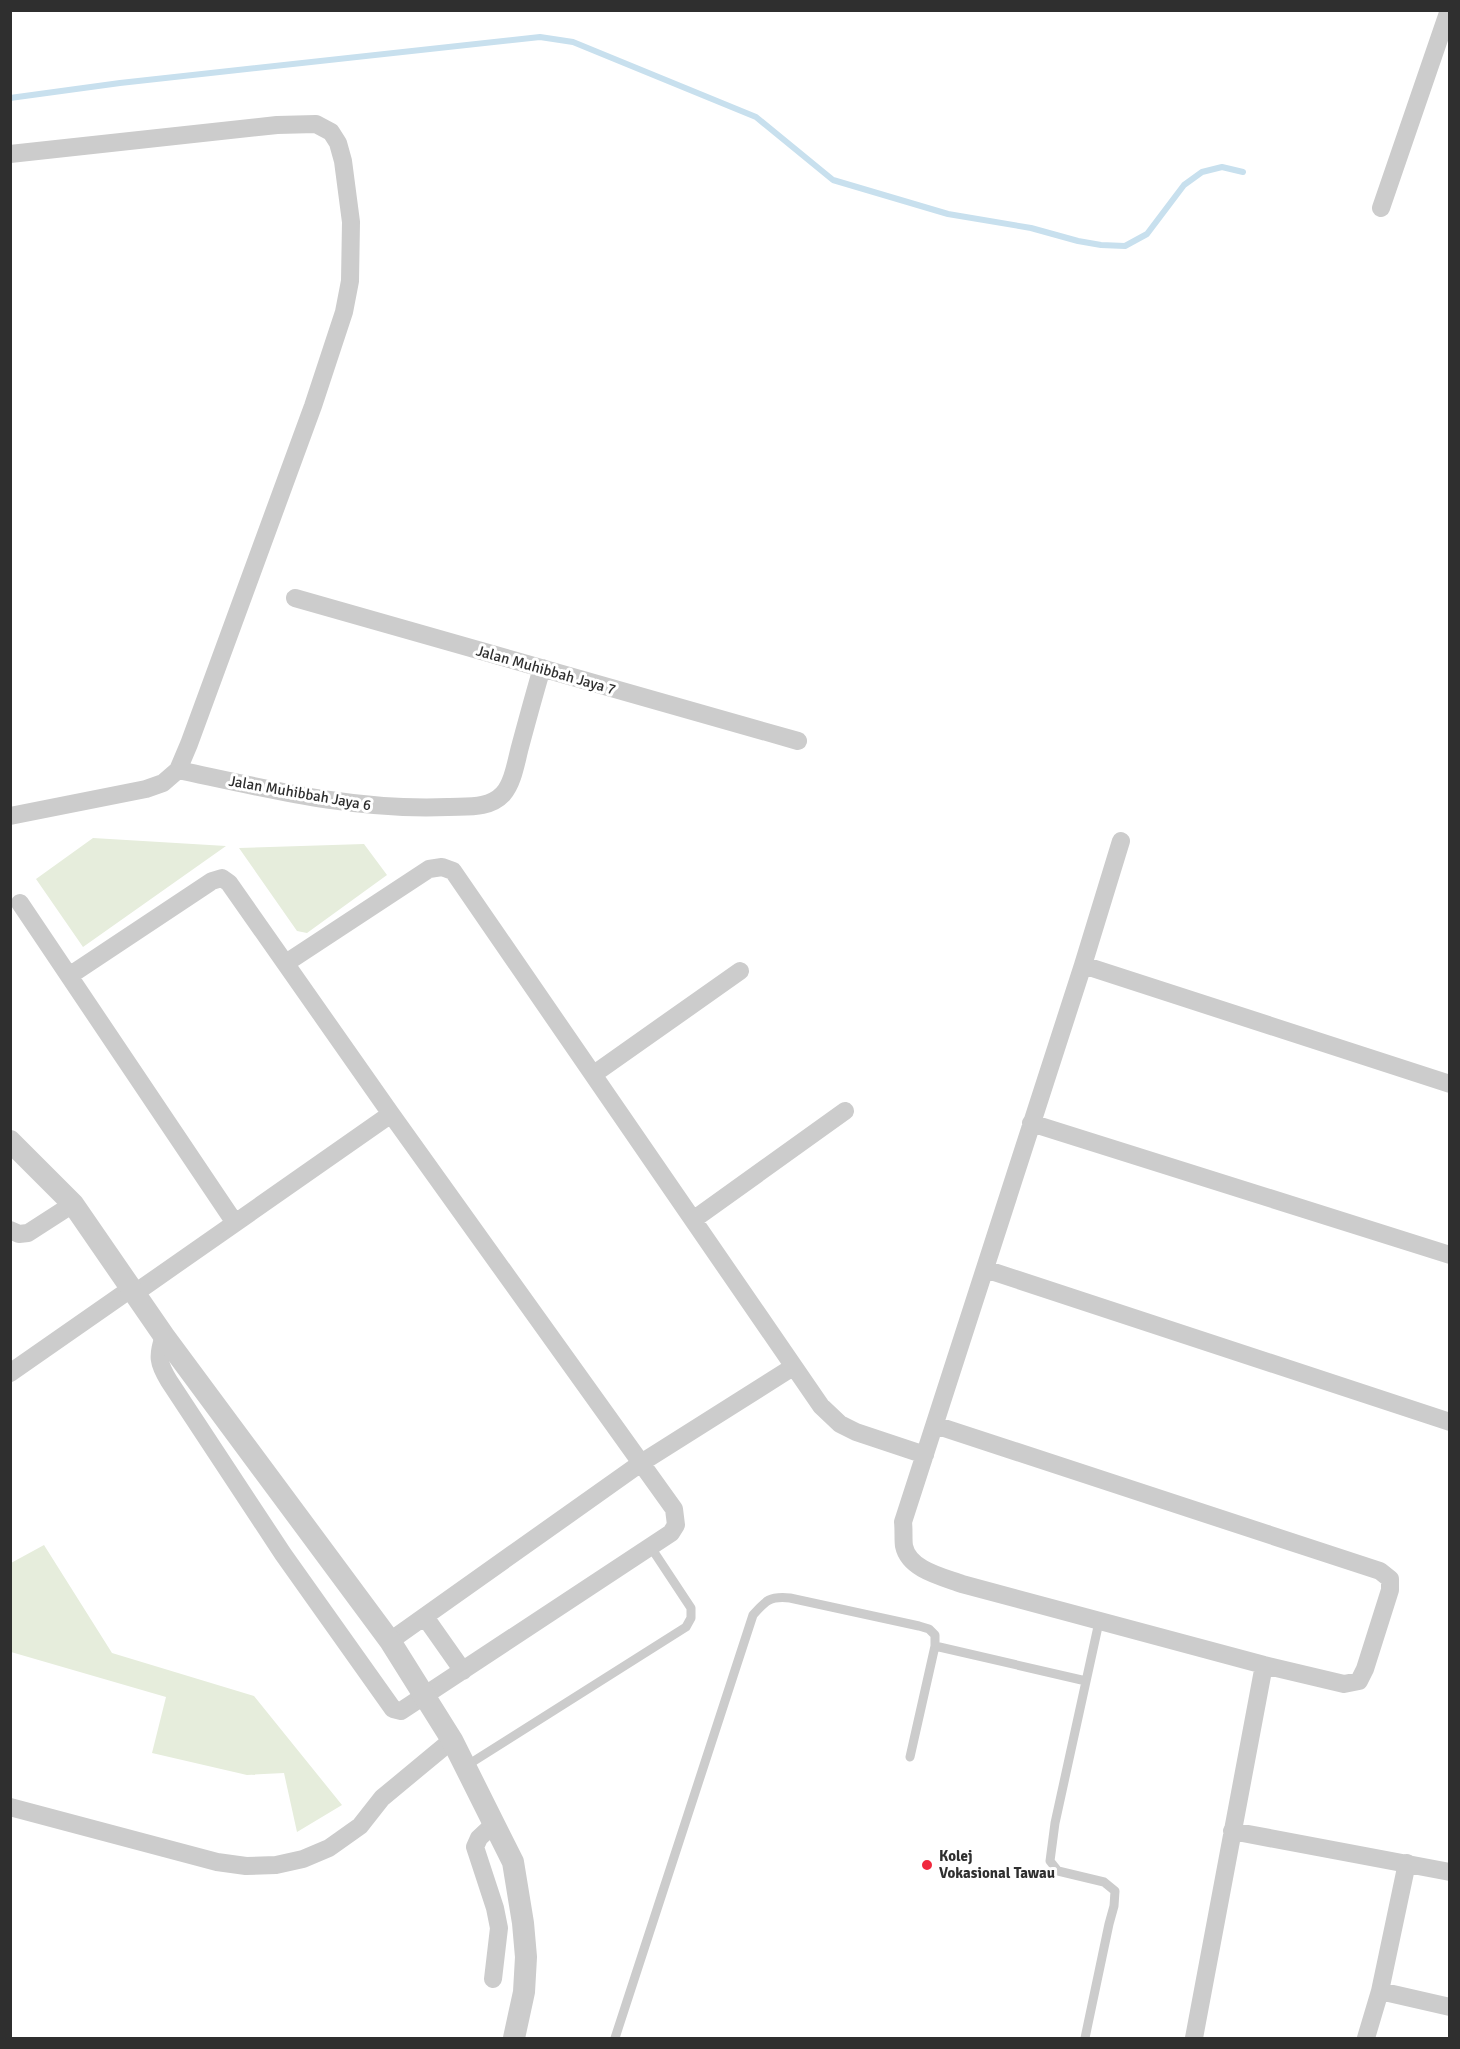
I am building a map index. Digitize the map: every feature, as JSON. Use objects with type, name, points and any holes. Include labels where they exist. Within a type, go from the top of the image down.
[{"type":"street","points":[[1381,208],[1446,32],[1449,10]]},
{"type":"street","points":[[10,154],[298,123],[316,124],[330,132],[338,143],[343,161],[351,222],[350,281],[344,312],[305,428],[178,770],[163,783],[146,789],[10,816]]},
{"type":"street","name":"Jalan Muhibbah Jaya 7","points":[[295,598],[798,741]]},
{"type":"street","name":"Jalan Muhibbah Jaya 6","points":[[178,770],[310,798],[367,806],[412,808],[480,806],[494,802],[505,792],[513,773],[542,668]]},
{"type":"street","points":[[935,1425],[1374,1569],[1390,1580],[1390,1590],[1365,1669],[1359,1681],[1344,1684],[1264,1665],[962,1584],[933,1574],[915,1563],[904,1549],[903,1522],[986,1269],[1121,841]]},
{"type":"street","points":[[286,963],[429,869],[442,867],[453,871],[820,1406],[840,1424],[856,1432],[925,1455]]},
{"type":"street","points":[[69,976],[212,881],[222,878],[229,883],[391,1114],[674,1509],[676,1525],[671,1533],[401,1711],[393,1708],[386,1701],[270,1535],[169,1381],[159,1364],[160,1347],[165,1336]]},
{"type":"street","points":[[20,903],[236,1223]]},
{"type":"street","points":[[1083,965],[1449,1084]]},
{"type":"street","points":[[594,1074],[740,971]]},
{"type":"street","points":[[693,1220],[845,1111]]},
{"type":"street","points":[[10,1373],[236,1223],[391,1114]]},
{"type":"street","points":[[1032,1123],[1449,1255]]},
{"type":"street","points":[[10,1141],[73,1204],[165,1336],[390,1641],[452,1740],[513,1862],[526,1957],[524,1992],[514,2038]]},
{"type":"street","points":[[10,1230],[19,1234],[28,1233],[73,1204]]},
{"type":"street","points":[[986,1269],[1449,1422]]},
{"type":"street","points":[[390,1641],[641,1463],[793,1367]]},
{"type":"street","points":[[425,1617],[463,1671]]},
{"type":"street","points":[[1194,2038],[1264,1665]]},
{"type":"street","points":[[10,1807],[217,1862],[246,1866],[276,1865],[303,1860],[328,1848],[360,1826],[382,1798],[452,1740]]},
{"type":"street","points":[[494,1824],[479,1838],[475,1847],[495,1908],[499,1929],[494,1979]]},
{"type":"street","points":[[1233,1831],[1449,1872]]},
{"type":"street","points":[[1366,2038],[1380,1991],[1407,1863]]},
{"type":"street","points":[[1380,1991],[1449,2007]]},
{"type":"lane","points":[[465,1766],[686,1628],[691,1618],[691,1608],[650,1546]]},
{"type":"lane","points":[[615,2038],[753,1615],[764,1602],[777,1597],[790,1598],[919,1626],[929,1629],[935,1635],[935,1646],[910,1757]]},
{"type":"lane","points":[[1085,2038],[1114,1906],[1115,1891],[1104,1882],[1058,1871],[1050,1861],[1055,1823],[1099,1622]]},
{"type":"lane","points":[[935,1646],[1086,1681]]},
{"type":"green space","points":[[93,838],[226,846],[83,947],[36,879]]},
{"type":"green space","points":[[364,844],[387,875],[307,933],[297,931],[239,848]]},
{"type":"green space","points":[[44,1545],[112,1653],[254,1696],[342,1805],[297,1832],[284,1773],[247,1775],[152,1753],[166,1697],[11,1652],[11,1563]]},
{"type":"waterway","points":[[10,98],[120,83],[540,37],[573,42],[756,117],[833,180],[948,214],[1031,228],[1078,241],[1125,246],[1147,234],[1184,185],[1202,172],[1222,167],[1243,172]]},
{"type":"place","name":"Kolej Vokasional Tawau","points":[[927,1865]]}]
